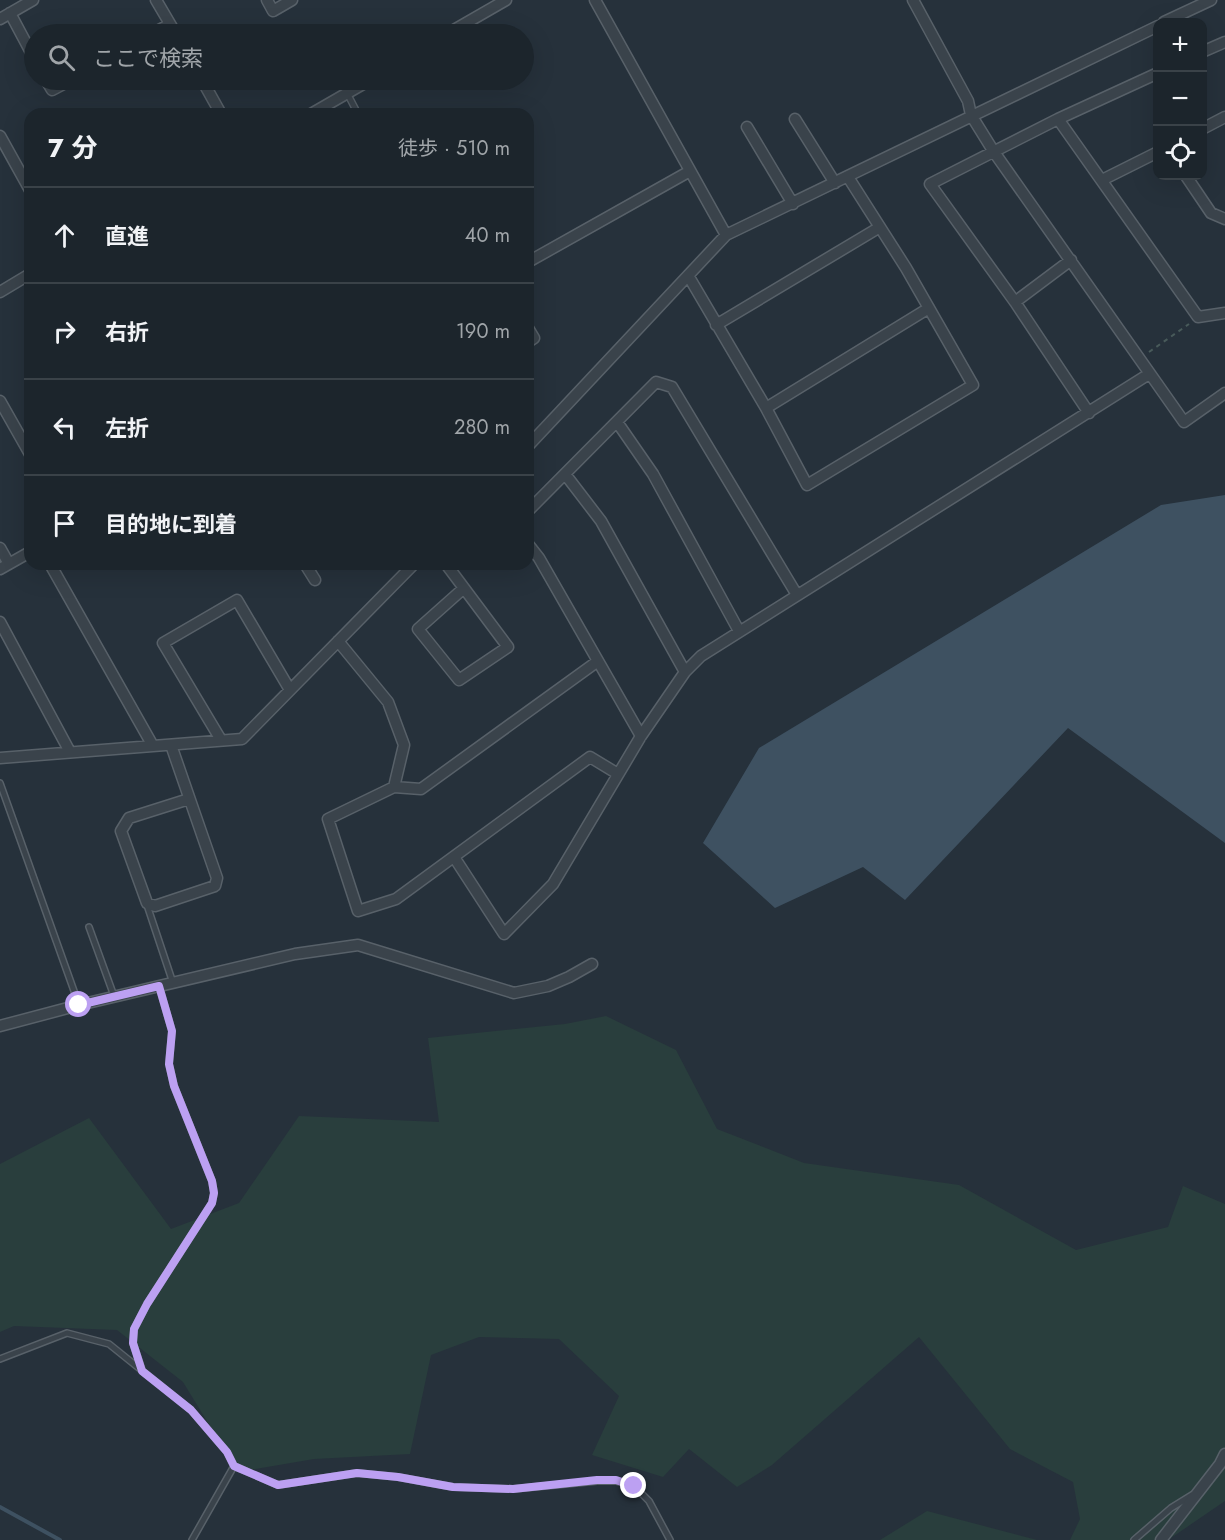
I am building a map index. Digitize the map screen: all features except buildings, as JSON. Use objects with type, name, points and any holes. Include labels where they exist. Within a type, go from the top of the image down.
[{"type":"street","points":[[24,44],[5,16],[33,0]]},
{"type":"street","points":[[156,0],[170,24]]},
{"type":"street","points":[[267,0],[273,11],[292,0]]},
{"type":"street","points":[[464,24],[506,0]]},
{"type":"street","points":[[596,0],[726,235]]},
{"type":"street","points":[[913,0],[968,101],[971,115],[994,152],[1184,422],[1225,393]]},
{"type":"street","points":[[1173,18],[1211,0]]},
{"type":"street","points":[[534,440],[726,235],[1153,28]]},
{"type":"street","points":[[1207,50],[1225,42]]},
{"type":"street","points":[[1089,413],[1015,302],[930,184],[1058,119],[1153,75]]},
{"type":"street","points":[[208,90],[218,108]]},
{"type":"street","points":[[321,108],[352,90]]},
{"type":"street","points":[[1207,127],[1225,117]]},
{"type":"street","points":[[795,119],[835,183]]},
{"type":"street","points":[[1058,119],[1198,317],[1225,313]]},
{"type":"street","points":[[747,127],[792,204]]},
{"type":"street","points":[[0,136],[24,179]]},
{"type":"street","points":[[1102,180],[1153,154]]},
{"type":"street","points":[[534,259],[690,171]]},
{"type":"street","points":[[689,277],[766,408],[807,485],[974,385],[848,177]]},
{"type":"street","points":[[1189,180],[1211,213],[1225,219]]},
{"type":"street","points":[[716,325],[880,227]]},
{"type":"street","points":[[1015,302],[1071,260]]},
{"type":"street","points":[[1,289],[24,277]]},
{"type":"street","points":[[766,408],[929,308]]},
{"type":"street","points":[[454,857],[504,934],[553,885],[641,736],[685,672],[701,656],[1149,374]]},
{"type":"street","points":[[534,505],[656,382],[672,387],[797,596]]},
{"type":"street","points":[[0,401],[24,443]]},
{"type":"street","points":[[616,422],[653,474],[740,632]]},
{"type":"street","points":[[565,474],[601,521],[685,672]]},
{"type":"street","points":[[0,548],[5,567],[24,556]]},
{"type":"street","points":[[534,552],[641,736]]},
{"type":"street","points":[[53,570],[153,746]]},
{"type":"street","points":[[309,570],[315,580]]},
{"type":"street","points":[[0,758],[242,739],[408,570]]},
{"type":"street","points":[[450,570],[464,588],[508,647],[459,680],[418,629],[464,588]]},
{"type":"street","points":[[221,741],[163,643],[237,600],[291,690]]},
{"type":"street","points":[[0,622],[70,752]]},
{"type":"street","points":[[338,641],[388,702],[404,745],[394,787]]},
{"type":"street","points":[[598,661],[421,789],[394,787],[328,819],[358,911],[396,899],[590,757],[618,774]]},
{"type":"street","points":[[171,745],[217,878],[215,886],[155,906],[147,903],[121,831],[129,818],[189,799]]},
{"type":"street","points":[[0,1026],[114,996],[295,954],[358,945],[514,993],[548,986],[592,964]]},
{"type":"street","points":[[1161,1540],[1220,1464],[1225,1454]]},
{"type":"lane","points":[[347,93],[355,108]]},
{"type":"lane","points":[[0,783],[79,1005]]},
{"type":"lane","points":[[147,903],[173,982]]},
{"type":"lane","points":[[89,927],[114,996]]},
{"type":"lane","points":[[142,1371],[133,1343],[134,1329],[147,1304],[212,1203],[214,1193],[212,1181],[174,1086],[169,1064],[172,1031],[159,986]]},
{"type":"lane","points":[[0,1359],[67,1333],[109,1344],[191,1410],[227,1452],[234,1466],[278,1485],[357,1473],[398,1477],[453,1487],[513,1489],[616,1480],[634,1486],[649,1501],[670,1540]]},
{"type":"lane","points":[[192,1540],[234,1466]]},
{"type":"lane","points":[[1134,1540],[1171,1508],[1197,1492]]},
{"type":"path","points":[[1140,359],[1198,317]]},
{"type":"green space","points":[[606,1016],[676,1050],[717,1129],[804,1163],[959,1185],[1076,1250],[1168,1227],[1183,1186],[1225,1204],[1225,1501],[1168,1540],[1070,1540],[1080,1519],[1073,1482],[1010,1449],[919,1337],[772,1465],[737,1487],[689,1449],[663,1477],[592,1455],[619,1396],[559,1339],[479,1337],[431,1355],[410,1454],[314,1459],[238,1472],[183,1382],[117,1330],[14,1326],[0,1332],[0,1164],[89,1118],[171,1229],[239,1203],[299,1116],[439,1122],[428,1038],[565,1024]]},
{"type":"green space","points":[[927,1511],[1037,1540],[880,1540]]},
{"type":"water","points":[[1225,495],[1225,843],[1068,728],[905,900],[863,867],[775,908],[703,843],[759,748],[1161,505]]},
{"type":"waterway","points":[[0,1507],[60,1540]]},
{"type":"route","points":[[79,1005],[159,986],[172,1031],[169,1064],[174,1086],[212,1181],[214,1193],[212,1203],[147,1304],[134,1329],[133,1343],[142,1371],[191,1410],[227,1452],[234,1466],[278,1485],[357,1473],[398,1477],[453,1487],[513,1489],[597,1480],[616,1480],[634,1486]]}]
